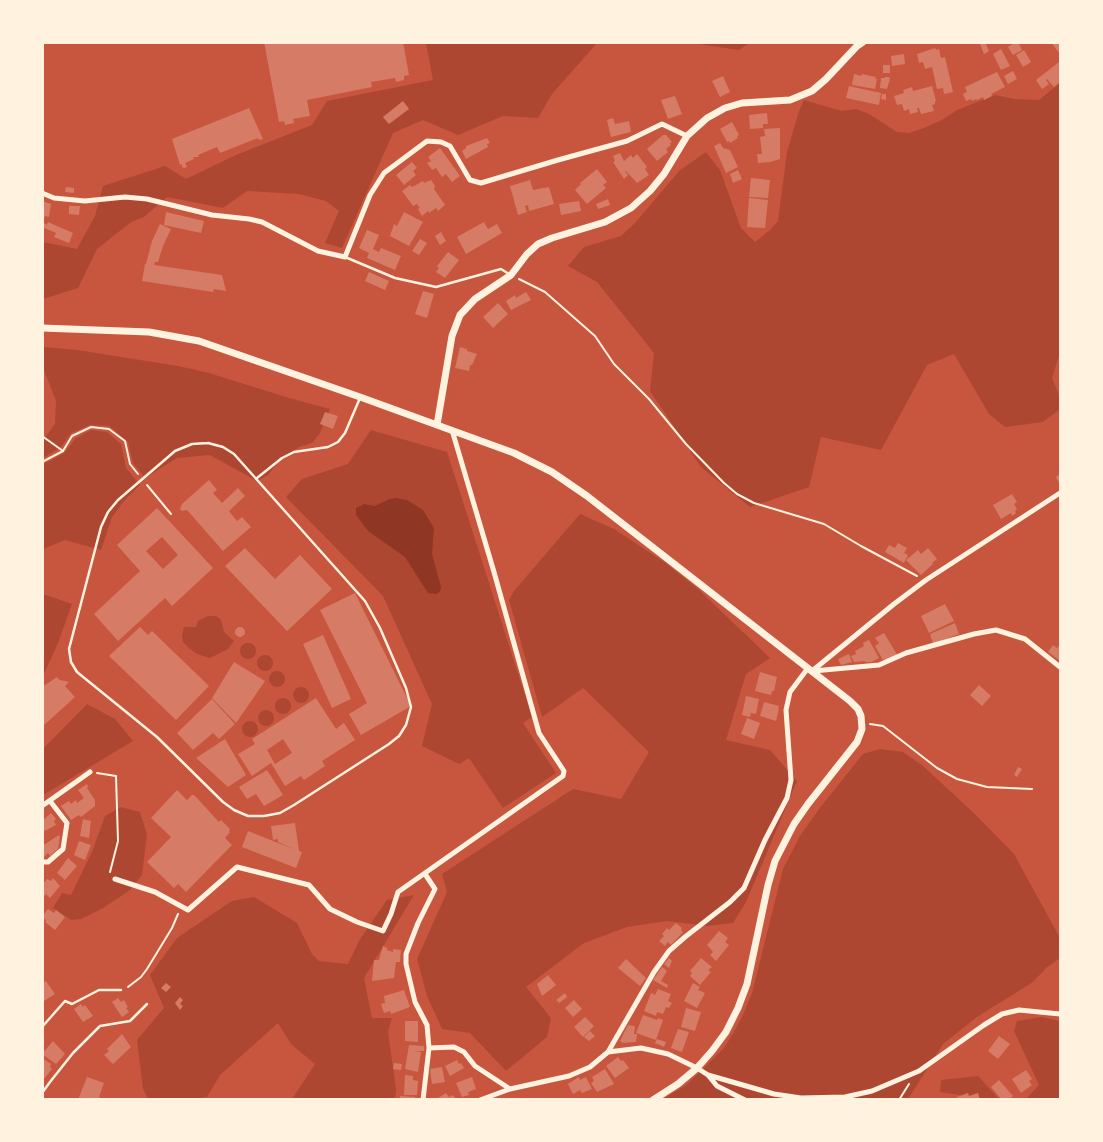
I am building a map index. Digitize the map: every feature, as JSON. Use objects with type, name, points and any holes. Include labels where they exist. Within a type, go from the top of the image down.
[{"type":"street","points":[[436,425],[452,336],[460,315],[475,299],[511,276],[527,254],[538,244],[604,222],[630,208],[650,191],[664,174],[687,136],[707,118],[725,108],[742,103],[790,100],[812,91],[862,42]]},
{"type":"street","points":[[42,193],[54,198],[85,201],[125,197],[147,199],[212,215],[249,219],[262,222],[318,251],[345,257],[370,195],[384,173],[427,141],[440,142],[450,146],[470,180],[481,183],[627,141],[662,124],[687,136]]},
{"type":"street","points":[[42,328],[149,332],[199,341],[514,453],[559,477],[586,496],[858,709],[861,716],[862,729],[857,742],[794,824],[779,854],[768,885],[746,984],[738,1008],[726,1032],[698,1068],[653,1100]]},
{"type":"street","points":[[115,879],[155,892],[188,910],[237,868],[309,885],[330,909],[357,922],[383,931],[398,892],[563,776],[564,771],[539,733],[452,430]]},
{"type":"street","points":[[480,1100],[510,1089],[569,1076],[590,1066],[608,1052],[654,972],[669,951],[730,902],[744,888],[765,840],[787,798],[791,780],[786,710],[790,692],[810,670],[926,580],[1060,493]]},
{"type":"street","points":[[810,670],[879,665],[906,653],[974,634],[996,630],[1025,639],[1060,666]]},
{"type":"street","points":[[42,806],[90,772]]},
{"type":"street","points":[[42,862],[48,862],[63,849],[67,823],[50,801]]},
{"type":"street","points":[[423,1100],[429,1048],[427,1025],[415,1002],[406,964],[406,954],[418,923],[435,889],[425,874]]},
{"type":"street","points":[[708,1075],[774,1094],[801,1098],[845,1097],[872,1091],[919,1071],[1002,1014],[1020,1010],[1060,1014]]},
{"type":"street","points":[[429,1048],[454,1047],[464,1052],[475,1066],[510,1089]]},
{"type":"street","points":[[608,1052],[641,1048],[668,1054],[698,1068],[708,1075],[717,1086],[745,1100]]},
{"type":"lane","points":[[345,257],[395,278],[436,287],[501,269],[511,276]]},
{"type":"lane","points":[[257,478],[282,458],[294,452],[328,447],[338,442],[345,433],[360,397]]},
{"type":"lane","points":[[192,444],[208,444],[223,447],[234,454],[257,478],[365,600],[380,628],[406,688],[411,707],[406,725],[399,736],[389,744],[280,813],[248,816],[234,810],[223,802],[157,737],[77,672],[71,662],[69,649],[101,527],[108,512],[118,500],[175,450],[192,444]]},
{"type":"lane","points":[[42,1028],[64,1002],[72,1004],[99,990],[121,990]]},
{"type":"lane","points":[[42,1093],[73,1054],[100,1026],[130,1021],[147,1004]]},
{"type":"path","points":[[511,276],[545,292],[595,336],[614,364],[649,399],[686,444],[737,494],[754,504],[824,524],[926,580]]},
{"type":"path","points":[[42,462],[63,451],[72,436],[91,427],[109,429],[125,441],[130,464],[141,477]]},
{"type":"path","points":[[42,436],[63,451]]},
{"type":"path","points":[[147,485],[171,514]]},
{"type":"path","points":[[861,722],[883,726],[937,768],[957,779],[987,787],[1032,789]]},
{"type":"path","points":[[90,772],[116,776],[118,842],[109,877],[115,879]]},
{"type":"path","points":[[121,990],[133,984],[141,977],[172,928],[181,907]]},
{"type":"shaded area","points":[[426,43],[597,43],[552,94],[538,118],[503,116],[458,135],[423,120],[393,133],[342,248],[325,243],[339,211],[326,201],[299,194],[247,191],[223,208],[167,197],[144,217],[131,222],[97,249],[78,288],[43,299],[43,242],[77,249],[95,216],[103,186],[165,166],[186,179],[236,155],[312,125],[327,101],[433,80]]},
{"type":"shaded area","points":[[692,43],[749,43],[739,50]]},
{"type":"shaded area","points":[[1060,83],[1060,352],[1052,378],[1060,397],[1060,409],[1043,422],[1005,427],[989,414],[954,354],[927,365],[881,450],[821,437],[809,487],[750,507],[701,467],[650,391],[654,353],[597,282],[568,266],[584,247],[621,236],[636,222],[679,171],[706,152],[720,170],[741,228],[755,242],[778,221],[787,152],[804,100],[842,111],[856,109],[869,114],[897,132],[909,133],[942,120],[957,110],[995,95],[1014,99],[1039,100]]},
{"type":"shaded area","points":[[43,347],[77,350],[178,366],[209,373],[330,409],[320,433],[312,443],[299,447],[279,461],[268,475],[257,481],[210,455],[177,458],[145,478],[133,463],[128,442],[109,426],[90,425],[71,433],[61,447],[43,458],[43,440],[55,424],[56,401],[43,367]]},
{"type":"shaded area","points":[[91,430],[107,432],[121,444],[126,468],[140,485],[124,501],[112,517],[101,550],[65,540],[43,549],[42,465],[64,453],[76,438]]},
{"type":"shaded area","points":[[371,430],[447,452],[532,717],[523,723],[556,773],[503,808],[469,758],[459,764],[422,746],[432,704],[383,596],[286,497],[302,479],[348,464]]},
{"type":"shaded area","points":[[389,499],[407,500],[423,510],[434,528],[432,554],[441,587],[437,594],[428,593],[405,557],[368,531],[356,515],[356,508],[364,504],[375,506]]},
{"type":"shaded area","points":[[580,514],[614,529],[667,564],[698,589],[770,658],[746,674],[726,740],[770,750],[797,781],[746,902],[733,923],[707,926],[667,921],[627,927],[584,943],[526,987],[551,1018],[547,1037],[506,1071],[470,1033],[442,1029],[427,996],[417,959],[447,892],[442,874],[573,789],[621,799],[649,752],[583,688],[542,717],[509,600],[514,591]]},
{"type":"shaded area","points":[[43,594],[72,604],[58,643],[43,676]]},
{"type":"shaded area","points":[[208,616],[216,616],[221,620],[224,632],[234,641],[228,649],[210,658],[197,654],[190,649],[183,642],[182,636],[184,627],[196,627],[198,621]]},
{"type":"shaded area","points":[[245,643],[251,643],[256,648],[254,657],[245,659],[240,654],[240,648]]},
{"type":"shaded area","points":[[262,655],[268,655],[273,660],[271,669],[262,671],[257,666],[257,660]]},
{"type":"shaded area","points":[[274,671],[280,671],[285,676],[283,685],[274,687],[269,682],[269,676]]},
{"type":"shaded area","points":[[298,687],[304,687],[309,692],[307,701],[298,703],[293,698],[293,692]]},
{"type":"shaded area","points":[[280,698],[286,698],[291,703],[289,712],[280,714],[275,709],[275,703]]},
{"type":"shaded area","points":[[87,704],[115,719],[133,741],[43,795],[43,749]]},
{"type":"shaded area","points":[[263,710],[269,710],[274,715],[272,724],[263,726],[258,721],[258,715]]},
{"type":"shaded area","points":[[247,721],[253,721],[258,726],[256,735],[247,737],[242,732],[242,726]]},
{"type":"shaded area","points":[[880,749],[903,752],[923,766],[976,815],[1014,854],[1060,938],[1060,958],[1046,968],[1033,982],[977,1017],[943,1044],[908,1099],[661,1100],[685,1086],[698,1074],[724,1048],[734,1032],[752,993],[783,869],[800,836],[863,754]]},
{"type":"shaded area","points":[[121,807],[140,812],[147,834],[142,875],[130,890],[103,908],[81,919],[71,920],[53,908],[62,893],[71,895],[92,852],[105,816]]},
{"type":"shaded area","points":[[414,895],[364,978],[372,1018],[392,1018],[388,1032],[396,1089],[395,1099],[292,1099],[315,1064],[291,1044],[278,1023],[220,1075],[207,1097],[188,1100],[148,1099],[143,1089],[137,1040],[164,1008],[150,975],[177,938],[232,901],[254,897],[297,923],[312,954],[319,961],[348,964],[360,939],[387,900]]},
{"type":"shaded area","points":[[1041,1017],[1060,1021],[1060,1099],[1026,1099],[1039,1085],[1014,1031],[1017,1021]]},
{"type":"shaded area","points":[[978,1076],[999,1099],[985,1099],[940,1092],[941,1080]]},
{"type":"building","points":[[264,42],[403,42],[409,75],[404,76],[404,80],[396,82],[395,78],[371,82],[372,87],[307,100],[310,116],[293,119],[294,123],[285,125],[284,121],[279,122]]},
{"type":"building","points":[[985,42],[989,51],[984,54],[980,44]]},
{"type":"building","points":[[1018,42],[1022,50],[1013,55],[1008,47]]},
{"type":"building","points":[[1051,42],[1060,42],[1059,53]]},
{"type":"building","points":[[935,48],[936,50],[939,49],[941,58],[945,57],[953,92],[944,94],[943,88],[937,89],[932,67],[925,69],[923,62],[919,63],[917,54]]},
{"type":"building","points":[[1001,49],[1010,66],[1001,70],[993,54]]},
{"type":"building","points":[[1024,50],[1031,62],[1023,67],[1016,55]]},
{"type":"building","points":[[904,54],[905,64],[892,66],[891,56]]},
{"type":"building","points":[[1059,62],[1060,82],[1054,87],[1047,79],[1049,84],[1042,89],[1036,80]]},
{"type":"building","points":[[883,65],[890,65],[890,73],[883,73]]},
{"type":"building","points":[[1013,71],[1017,79],[1008,84],[1004,76]]},
{"type":"building","points":[[997,72],[1005,87],[984,100],[983,97],[977,100],[972,101],[971,99],[966,101],[963,94],[967,92],[965,87]]},
{"type":"building","points":[[854,74],[876,77],[875,89],[852,85]]},
{"type":"building","points":[[723,76],[730,92],[720,97],[712,81]]},
{"type":"building","points":[[881,78],[890,79],[887,89],[880,88]]},
{"type":"building","points":[[849,86],[881,93],[879,105],[846,98]]},
{"type":"building","points":[[932,86],[936,101],[932,105],[934,111],[921,114],[919,108],[917,108],[918,112],[910,114],[909,109],[904,111],[902,104],[897,105],[894,96],[904,93],[903,90],[912,87],[913,91]]},
{"type":"building","points":[[882,94],[886,94],[886,100],[881,99]]},
{"type":"building","points":[[675,96],[682,114],[668,119],[661,100]]},
{"type":"building","points":[[403,101],[409,109],[389,124],[383,117]]},
{"type":"building","points":[[249,108],[263,139],[259,140],[258,138],[220,153],[217,147],[198,155],[199,157],[193,157],[194,159],[185,163],[187,167],[184,168],[182,164],[180,165],[172,139]]},
{"type":"building","points":[[767,113],[768,124],[763,124],[763,128],[750,129],[749,115]]},
{"type":"building","points":[[613,118],[615,124],[629,121],[631,132],[611,137],[607,120]]},
{"type":"building","points":[[732,122],[739,135],[737,136],[738,138],[730,143],[729,141],[727,142],[720,129]]},
{"type":"building","points":[[780,128],[780,159],[758,163],[757,154],[762,154],[760,137],[765,136],[764,129]]},
{"type":"building","points":[[663,135],[666,135],[672,142],[666,149],[668,152],[657,161],[647,149]]},
{"type":"building","points":[[487,138],[490,143],[487,144],[488,147],[466,159],[462,151],[466,146]]},
{"type":"building","points":[[720,143],[723,148],[730,150],[738,167],[726,173],[714,146]]},
{"type":"building","points":[[440,148],[460,176],[452,182],[446,174],[442,177],[436,168],[432,170],[427,163],[431,161],[428,157]]},
{"type":"building","points":[[620,153],[624,161],[631,155],[633,158],[637,154],[647,167],[645,169],[649,175],[637,183],[625,171],[628,175],[624,179],[613,162],[615,161],[613,156]]},
{"type":"building","points":[[412,162],[417,168],[413,171],[416,175],[404,185],[396,175]]},
{"type":"building","points":[[597,169],[607,182],[603,185],[606,188],[587,204],[575,190],[580,183]]},
{"type":"building","points":[[738,170],[742,179],[733,183],[730,174]]},
{"type":"building","points":[[751,178],[770,180],[768,198],[749,197]]},
{"type":"building","points":[[431,180],[435,186],[434,189],[445,205],[438,211],[436,208],[422,216],[417,204],[413,206],[402,191],[410,185],[412,187],[423,181],[424,183]]},
{"type":"building","points":[[530,180],[533,190],[549,187],[554,204],[529,211],[528,205],[525,206],[527,212],[518,215],[510,186]]},
{"type":"building","points":[[66,187],[74,188],[74,193],[65,192]]},
{"type":"building","points":[[749,198],[768,200],[765,228],[747,227]]},
{"type":"building","points":[[608,199],[610,205],[598,209],[596,204]]},
{"type":"building","points":[[42,201],[51,204],[49,217],[45,216],[44,219],[42,219]]},
{"type":"building","points":[[579,201],[581,211],[561,215],[559,204]]},
{"type":"building","points":[[69,206],[80,206],[79,215],[69,214]]},
{"type":"building","points":[[166,212],[204,221],[201,233],[164,225]]},
{"type":"building","points":[[404,212],[423,222],[409,246],[390,236],[394,224],[397,226]]},
{"type":"building","points":[[48,222],[73,233],[69,243],[54,237],[56,233],[42,227],[44,223],[47,225]]},
{"type":"building","points":[[484,222],[488,229],[497,224],[502,233],[466,254],[457,237]]},
{"type":"building","points":[[160,224],[171,229],[158,262],[155,262],[154,265],[222,275],[226,291],[214,289],[213,292],[142,281],[152,241]]},
{"type":"building","points":[[367,230],[379,235],[373,249],[379,252],[381,248],[401,256],[395,270],[367,258],[369,253],[359,248]]},
{"type":"building","points":[[441,232],[446,241],[440,245],[435,236]]},
{"type":"building","points":[[420,239],[427,243],[419,255],[412,251]]},
{"type":"building","points":[[448,252],[459,260],[445,278],[436,272],[439,268],[437,266]]},
{"type":"building","points":[[369,272],[389,281],[385,290],[365,281]]},
{"type":"building","points":[[423,291],[434,294],[427,318],[415,314]]},
{"type":"building","points":[[526,292],[531,300],[511,310],[506,301],[515,295],[516,298]]},
{"type":"building","points":[[498,303],[508,314],[493,328],[483,317]]},
{"type":"building","points":[[460,347],[477,354],[472,365],[470,365],[469,371],[455,368]]},
{"type":"building","points":[[325,412],[338,416],[333,429],[320,424]]},
{"type":"building","points":[[1060,474],[1060,485],[1056,477]]},
{"type":"building","points":[[209,480],[217,490],[213,493],[222,503],[238,488],[245,496],[229,511],[237,521],[242,517],[251,527],[223,551],[187,510],[182,511],[180,509],[182,504]]},
{"type":"building","points":[[1012,494],[1017,502],[1014,504],[1017,509],[1016,513],[1012,516],[1011,513],[1001,519],[993,505]]},
{"type":"building","points":[[157,508],[213,568],[172,606],[165,598],[118,641],[94,614],[140,571],[117,545]],"holes":[[[162,537],[178,555],[163,569],[146,551]]]},
{"type":"building","points":[[898,543],[907,548],[904,553],[908,555],[904,563],[885,552],[889,545],[895,548]]},
{"type":"building","points":[[245,548],[275,579],[300,555],[332,589],[287,631],[225,566]]},
{"type":"building","points":[[928,548],[937,559],[921,575],[906,560],[918,550],[921,554]]},
{"type":"building","points":[[355,593],[411,706],[361,735],[349,714],[367,703],[320,610]]},
{"type":"building","points":[[945,604],[954,621],[929,633],[921,616]]},
{"type":"building","points":[[955,623],[959,634],[933,644],[930,634]]},
{"type":"building","points":[[140,627],[148,635],[152,631],[209,686],[176,720],[109,656]]},
{"type":"building","points":[[238,627],[242,627],[245,632],[244,636],[238,637],[235,634],[235,630]]},
{"type":"building","points":[[884,633],[898,656],[887,661],[883,660],[875,646],[879,643],[875,638]]},
{"type":"building","points":[[323,635],[351,699],[332,708],[303,644]]},
{"type":"building","points":[[869,640],[879,658],[872,662],[854,662],[851,656],[856,654],[855,651],[864,646],[863,643]]},
{"type":"building","points":[[1060,644],[1059,660],[1048,652],[1053,645],[1057,648]]},
{"type":"building","points":[[849,654],[852,662],[841,665],[838,659]]},
{"type":"building","points":[[234,662],[265,681],[236,723],[212,698]]},
{"type":"building","points":[[760,672],[777,677],[774,691],[772,691],[771,695],[755,691]]},
{"type":"building","points":[[57,677],[60,680],[69,682],[65,686],[75,697],[42,727],[42,687]]},
{"type":"building","points":[[979,685],[991,696],[982,706],[970,695]]},
{"type":"building","points":[[746,696],[759,699],[756,714],[751,713],[750,717],[742,715]]},
{"type":"building","points":[[316,698],[336,729],[344,723],[355,740],[322,761],[325,766],[304,780],[301,776],[285,786],[271,763],[252,776],[238,754],[255,744],[252,739]],"holes":[[[283,739],[292,753],[275,764],[267,750]]]},
{"type":"building","points":[[212,699],[235,724],[219,739],[213,733],[193,750],[177,733]]},
{"type":"building","points":[[764,702],[779,706],[776,721],[760,716]]},
{"type":"building","points":[[747,718],[760,723],[754,739],[741,734]]},
{"type":"building","points":[[225,739],[246,775],[228,787],[196,758]]},
{"type":"building","points":[[1018,767],[1022,769],[1017,777],[1014,775]]},
{"type":"building","points":[[267,770],[283,795],[264,806],[256,794],[247,799],[239,787]]},
{"type":"building","points":[[87,784],[87,788],[95,800],[95,806],[81,817],[79,815],[71,820],[61,806],[69,801],[71,804],[76,800],[77,803],[84,798],[78,790]]},
{"type":"building","points":[[177,790],[187,800],[194,795],[219,822],[221,820],[230,829],[225,838],[232,845],[186,892],[178,884],[174,888],[147,862],[171,837],[151,818]]},
{"type":"building","points":[[51,813],[56,819],[54,821],[56,825],[45,831],[42,828],[42,821]]},
{"type":"building","points":[[83,819],[91,821],[89,838],[80,836]]},
{"type":"building","points":[[295,823],[299,851],[302,852],[296,868],[242,847],[248,831],[296,850],[278,842],[278,839],[273,840],[271,826]]},
{"type":"building","points":[[59,835],[58,849],[50,856],[48,853],[44,857],[42,846]]},
{"type":"building","points":[[79,841],[91,845],[85,860],[74,855]]},
{"type":"building","points":[[68,858],[77,866],[65,880],[57,873]]},
{"type":"building","points":[[53,878],[60,886],[50,898],[46,894],[45,896],[42,894],[42,885],[47,879],[51,881]]},
{"type":"building","points":[[48,909],[54,913],[56,910],[65,917],[55,930],[42,917]]},
{"type":"building","points":[[676,923],[682,928],[683,932],[671,945],[668,942],[665,946],[659,941],[664,936],[662,934],[667,928],[669,930]]},
{"type":"building","points":[[719,931],[728,938],[725,942],[729,945],[716,961],[710,955],[713,952],[707,945]]},
{"type":"building","points":[[383,946],[393,952],[393,949],[401,950],[400,962],[396,962],[394,978],[372,981],[374,960],[379,960]]},
{"type":"building","points":[[669,958],[672,961],[669,968],[664,964]]},
{"type":"building","points":[[701,958],[712,967],[708,970],[711,972],[700,985],[690,976],[692,973],[690,971]]},
{"type":"building","points":[[626,959],[646,978],[640,986],[618,968]]},
{"type":"building","points":[[662,967],[667,971],[661,981],[668,985],[667,988],[653,980]]},
{"type":"building","points":[[548,975],[556,985],[542,996],[537,984]]},
{"type":"building","points":[[46,981],[55,994],[44,1001],[42,999],[42,983]]},
{"type":"building","points":[[166,983],[171,987],[166,992],[161,988]]},
{"type":"building","points":[[693,983],[700,987],[698,990],[705,993],[697,1008],[684,1001]]},
{"type":"building","points":[[658,989],[671,994],[668,1001],[672,1003],[669,1008],[666,1007],[663,1014],[657,1012],[656,1016],[644,1011],[651,993],[655,995]]},
{"type":"building","points":[[404,990],[410,1007],[391,1014],[390,1011],[384,1013],[381,1004],[385,1003],[384,996]]},
{"type":"building","points":[[565,993],[567,997],[559,1003],[556,1000]]},
{"type":"building","points":[[180,997],[183,1000],[180,1004],[183,1006],[180,1010],[175,1003]]},
{"type":"building","points":[[118,998],[121,1002],[124,1000],[128,1007],[126,1008],[129,1012],[122,1017],[112,1002]]},
{"type":"building","points":[[574,1000],[582,1009],[573,1017],[565,1008]]},
{"type":"building","points":[[81,1004],[83,1007],[85,1005],[93,1016],[83,1022],[74,1009]]},
{"type":"building","points":[[686,1008],[701,1012],[695,1031],[681,1027]]},
{"type":"building","points":[[643,1015],[663,1020],[656,1040],[636,1033]]},
{"type":"building","points":[[585,1017],[594,1026],[583,1037],[574,1027]]},
{"type":"building","points":[[405,1021],[418,1021],[418,1042],[405,1041]]},
{"type":"building","points":[[628,1025],[635,1026],[636,1042],[623,1043],[620,1041]]},
{"type":"building","points":[[678,1029],[689,1032],[682,1052],[671,1048]]},
{"type":"building","points":[[590,1031],[595,1036],[589,1041],[584,1037]]},
{"type":"building","points":[[122,1034],[131,1047],[113,1064],[104,1055],[109,1051],[107,1049]]},
{"type":"building","points":[[999,1036],[1010,1044],[998,1059],[988,1051]]},
{"type":"building","points":[[657,1039],[666,1042],[664,1047],[655,1043]]},
{"type":"building","points":[[53,1041],[65,1054],[56,1064],[42,1054]]},
{"type":"building","points":[[409,1045],[424,1046],[424,1051],[415,1051],[421,1052],[418,1072],[405,1069]]},
{"type":"building","points":[[618,1057],[629,1068],[615,1078],[606,1066]]},
{"type":"building","points":[[42,1058],[51,1064],[50,1067],[52,1069],[44,1079],[42,1078]]},
{"type":"building","points":[[457,1060],[464,1068],[450,1076],[445,1066]]},
{"type":"building","points":[[394,1063],[402,1064],[401,1070],[393,1069]]},
{"type":"building","points":[[442,1067],[445,1082],[432,1084],[430,1069]]},
{"type":"building","points":[[605,1069],[614,1084],[597,1092],[591,1083],[594,1081],[592,1077]]},
{"type":"building","points":[[1026,1070],[1032,1079],[1029,1081],[1032,1085],[1021,1093],[1012,1079]]},
{"type":"building","points":[[405,1075],[413,1076],[413,1080],[418,1081],[417,1095],[404,1095]]},
{"type":"building","points":[[87,1077],[104,1083],[99,1097],[100,1100],[78,1100]]},
{"type":"building","points":[[472,1077],[476,1089],[468,1092],[469,1095],[462,1097],[456,1083]]},
{"type":"building","points":[[579,1077],[580,1080],[586,1077],[592,1089],[582,1093],[580,1090],[573,1094],[568,1084]]},
{"type":"building","points":[[999,1080],[1013,1096],[1008,1100],[1002,1100],[991,1087]]},
{"type":"building","points":[[446,1093],[449,1097],[453,1095],[456,1100],[435,1100]]},
{"type":"building","points":[[968,1093],[969,1096],[978,1093],[980,1100],[958,1100],[957,1097]]},
{"type":"building","points":[[400,1096],[415,1097],[415,1100],[400,1100]]}]
